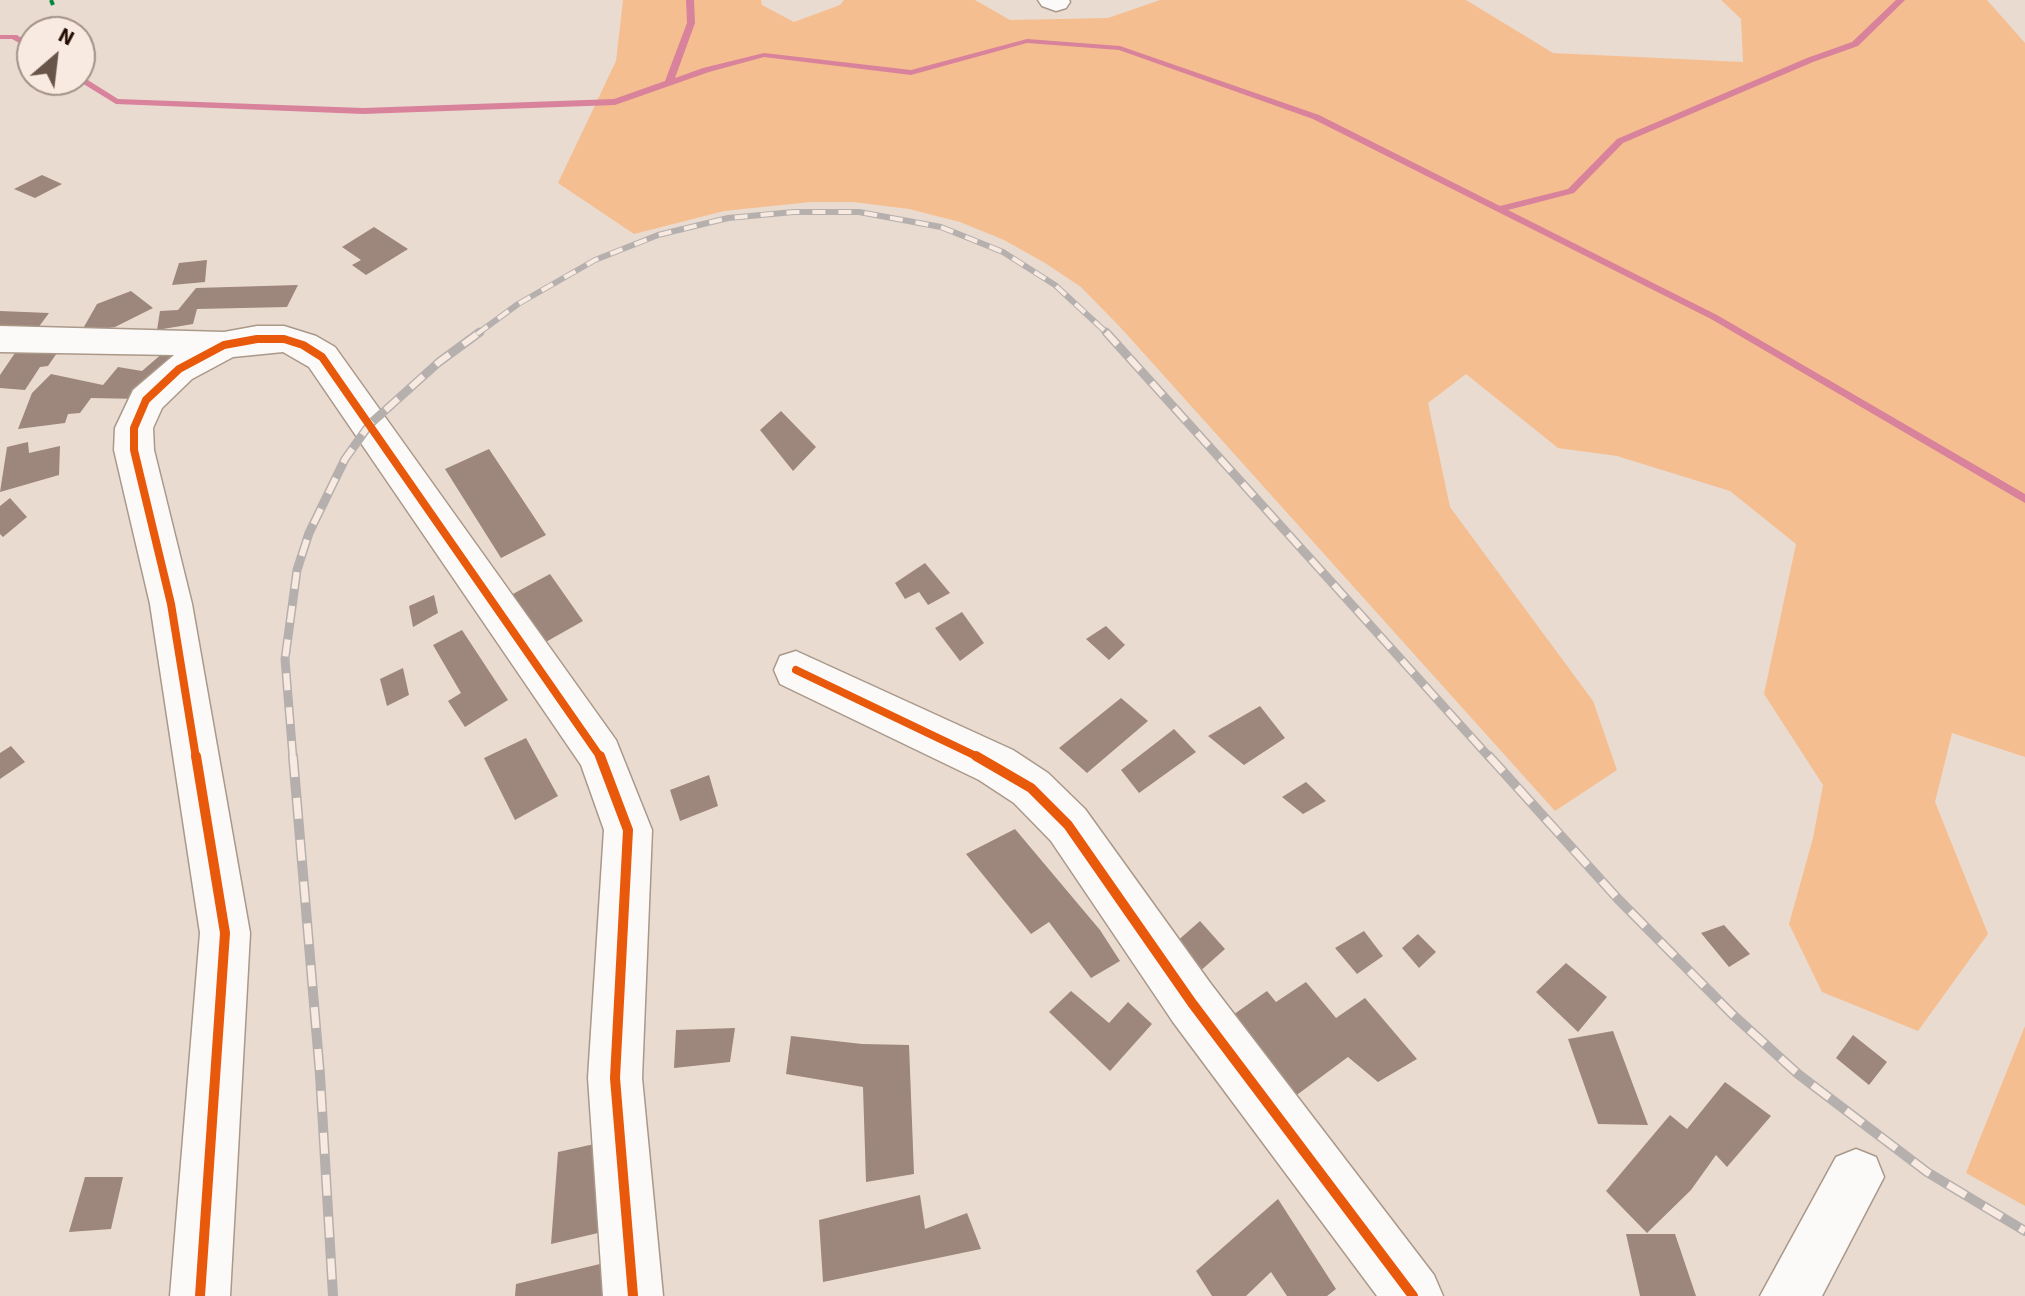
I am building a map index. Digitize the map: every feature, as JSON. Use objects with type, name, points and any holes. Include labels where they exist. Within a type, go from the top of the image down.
[{"type":"street","points":[[0,339],[224,345],[257,339],[284,339],[322,357],[600,755],[628,830],[615,1078],[633,1296]]},
{"type":"street","points":[[200,1296],[225,933],[171,604],[134,450],[134,428],[146,400],[160,385],[189,362],[224,345]]},
{"type":"street","points":[[796,670],[996,765],[1031,788],[1068,825],[1192,1003],[1413,1296]]},
{"type":"street","points":[[1790,1296],[1856,1177]]},
{"type":"shaded area","points":[[623,0],[761,0],[762,5],[794,22],[840,5],[844,0],[975,0],[1010,20],[1108,18],[1160,0],[1466,0],[1553,53],[1743,62],[1741,19],[1721,0],[1987,0],[2025,43],[2025,757],[1952,733],[1935,802],[1988,934],[1918,1031],[1822,992],[1789,924],[1813,838],[1823,785],[1764,694],[1796,544],[1730,491],[1617,456],[1558,448],[1466,374],[1428,403],[1450,507],[1593,701],[1617,770],[1555,811],[1121,328],[1081,287],[1045,263],[1004,240],[960,222],[909,209],[853,202],[811,202],[724,211],[634,234],[558,183],[616,61]]},
{"type":"shaded area","points":[[2025,1026],[2025,1206],[1966,1173]]},
{"type":"building","points":[[42,175],[62,184],[35,198],[14,189]]},
{"type":"building","points":[[374,227],[408,249],[366,275],[352,265],[361,260],[342,247]]},
{"type":"building","points":[[207,260],[205,282],[172,285],[179,263]]},
{"type":"building","points":[[298,285],[287,307],[197,309],[193,324],[157,330],[160,311],[178,310],[196,288]]},
{"type":"building","points":[[131,291],[153,308],[115,327],[81,332],[97,304]]},
{"type":"building","points":[[0,311],[49,313],[35,332],[0,330]]},
{"type":"building","points":[[17,350],[59,350],[48,366],[40,367],[25,390],[0,388],[0,375]]},
{"type":"building","points":[[164,352],[186,355],[139,399],[91,398],[80,413],[68,414],[65,423],[18,429],[32,393],[51,374],[103,385],[118,367],[142,371]]},
{"type":"building","points":[[781,411],[816,447],[793,471],[760,430]]},
{"type":"building","points":[[28,442],[29,453],[60,446],[59,475],[0,492],[7,447]]},
{"type":"building","points":[[489,449],[546,535],[501,558],[445,469]]},
{"type":"building","points":[[10,498],[27,517],[3,537],[0,534],[0,506]]},
{"type":"building","points":[[925,563],[950,593],[928,605],[919,592],[905,599],[895,583]]},
{"type":"building","points":[[550,574],[583,621],[544,643],[511,595]]},
{"type":"building","points":[[434,595],[438,613],[413,627],[409,606]]},
{"type":"building","points":[[962,612],[984,643],[960,661],[935,628]]},
{"type":"building","points":[[1106,626],[1125,645],[1109,660],[1086,639]]},
{"type":"building","points":[[462,630],[508,700],[465,727],[448,701],[461,693],[433,645]]},
{"type":"building","points":[[403,668],[409,695],[387,706],[380,679]]},
{"type":"building","points":[[1121,698],[1148,721],[1087,773],[1059,748]]},
{"type":"building","points":[[1260,706],[1285,738],[1244,765],[1208,736]]},
{"type":"building","points":[[1174,729],[1196,752],[1139,793],[1121,770]]},
{"type":"building","points":[[526,738],[558,796],[515,820],[484,758]]},
{"type":"building","points":[[11,746],[25,762],[0,779],[0,753]]},
{"type":"building","points":[[709,775],[718,806],[680,821],[670,790]]},
{"type":"building","points":[[1306,782],[1326,801],[1303,814],[1282,797]]},
{"type":"building","points":[[1015,829],[1100,930],[1120,961],[1091,978],[1049,922],[1031,934],[966,854]]},
{"type":"building","points":[[1200,921],[1225,949],[1198,973],[1175,943]]},
{"type":"building","points":[[1724,925],[1750,954],[1729,967],[1701,933]]},
{"type":"building","points":[[1364,931],[1383,956],[1357,974],[1335,948]]},
{"type":"building","points":[[1418,934],[1436,952],[1419,968],[1402,948]]},
{"type":"building","points":[[1566,963],[1607,997],[1578,1032],[1536,992]]},
{"type":"building","points":[[1306,982],[1336,1018],[1365,998],[1417,1059],[1378,1082],[1348,1057],[1294,1097],[1230,1017],[1267,991],[1276,1002]]},
{"type":"building","points":[[1071,991],[1109,1023],[1128,1002],[1152,1024],[1110,1071],[1049,1012]]},
{"type":"building","points":[[735,1028],[730,1062],[674,1068],[676,1030]]},
{"type":"building","points":[[1613,1031],[1648,1125],[1598,1124],[1568,1039]]},
{"type":"building","points":[[1853,1035],[1887,1062],[1869,1085],[1836,1058]]},
{"type":"building","points":[[791,1036],[862,1044],[909,1045],[914,1174],[866,1182],[863,1087],[786,1074]]},
{"type":"building","points":[[1725,1082],[1771,1116],[1727,1167],[1716,1155],[1691,1190],[1647,1233],[1606,1191],[1670,1115],[1687,1129]]},
{"type":"building","points":[[599,1143],[598,1233],[551,1244],[558,1152]]},
{"type":"building","points":[[85,1177],[123,1177],[111,1229],[69,1232]]},
{"type":"building","points":[[920,1195],[925,1229],[967,1213],[981,1249],[823,1282],[819,1220]]},
{"type":"building","points":[[1278,1199],[1336,1289],[1327,1296],[1287,1296],[1271,1272],[1246,1296],[1212,1296],[1196,1271]]},
{"type":"building","points":[[1626,1234],[1675,1234],[1696,1296],[1640,1296]]},
{"type":"building","points":[[600,1264],[602,1296],[515,1296],[516,1284]]},
{"type":"waterway","points":[[669,83],[691,23],[690,0]]},
{"type":"waterway","points":[[1500,209],[1571,191],[1620,141],[1855,44],[1901,0]]},
{"type":"waterway","points":[[0,37],[16,38]]},
{"type":"waterway","points":[[96,89],[116,101],[363,111],[615,102],[706,70],[764,55],[911,73],[1027,41],[1120,48],[1316,117],[1714,317],[2025,499]]},
{"type":"railway","points":[[477,334],[518,304],[595,260],[658,235],[728,218],[794,212],[859,212],[941,227],[1003,252],[1055,285],[1107,333]]},
{"type":"railway","points":[[293,758],[285,659],[297,570],[309,533],[345,459],[370,424],[439,362],[480,332]]},
{"type":"railway","points":[[1107,333],[1490,758]]},
{"type":"railway","points":[[293,756],[320,1075],[333,1296]]},
{"type":"railway","points":[[1489,756],[1618,899],[1732,1014],[1798,1074],[1927,1172],[2025,1231]]},
{"type":"marked path","points":[[51,0],[53,5]]},
{"type":"cycle path","points":[[200,1296],[225,933],[171,604],[134,450],[134,428],[146,400],[179,369],[224,345],[257,339],[284,339],[303,345],[322,357],[600,755],[628,830],[615,1078],[633,1296]]},
{"type":"cycle path","points":[[796,670],[996,765],[1031,788],[1068,825],[1192,1003],[1413,1296]]}]
